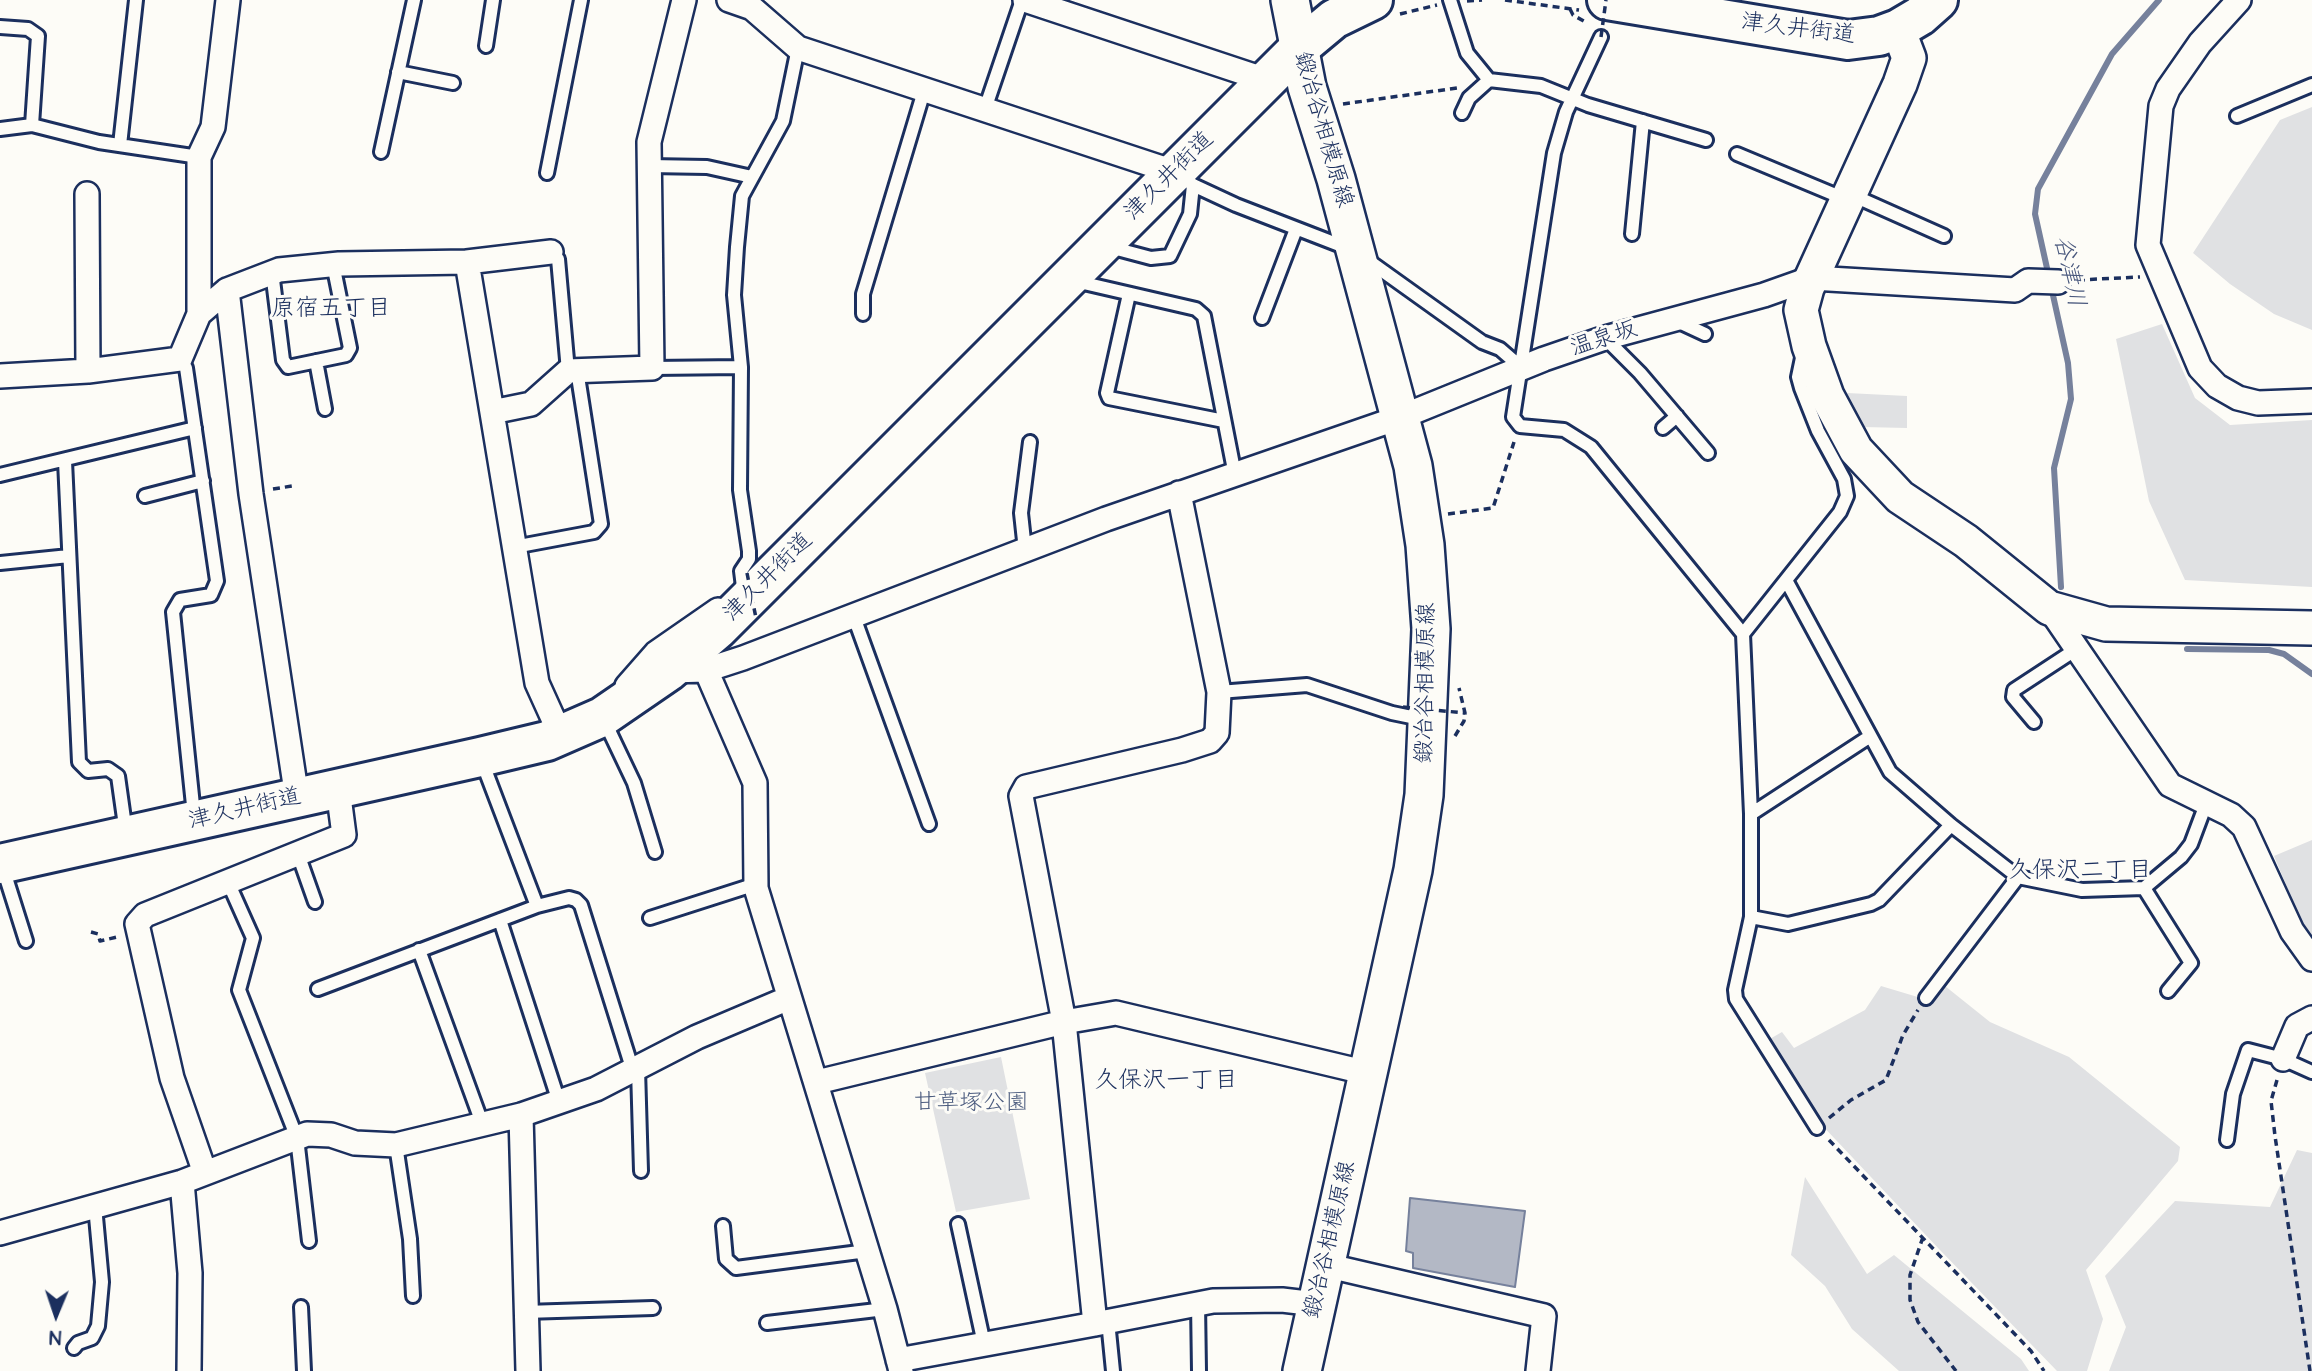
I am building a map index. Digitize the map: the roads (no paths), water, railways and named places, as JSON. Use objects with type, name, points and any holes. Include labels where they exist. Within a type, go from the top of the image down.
[{"type":"highway","name":"津久井街道","points":[[1,864],[480,757],[561,736],[609,712],[669,671],[750,597],[1068,279],[1184,179],[1266,80],[1298,49],[1334,19],[1373,0]]},
{"type":"highway","name":"津久井街道","points":[[1604,12],[1848,40],[1879,36],[1898,29],[1920,16],[1938,0]]},
{"type":"main road","name":"鍛冶谷相模原線","points":[[1290,0],[1298,49],[1401,417],[1425,545],[1431,629],[1416,713],[1424,795],[1413,870],[1302,1371]]},
{"type":"street","points":[[0,376],[88,371],[180,359],[198,314],[199,157],[213,127],[228,0]]},
{"type":"street","points":[[492,412],[531,404],[572,370],[652,368],[649,166],[651,132],[684,0]]},
{"type":"street","points":[[729,0],[752,8],[798,48],[985,109],[1184,179]]},
{"type":"street","points":[[1023,0],[1266,80]]},
{"type":"street","points":[[2239,0],[2200,43],[2168,89],[2161,106],[2148,245],[2200,368],[2217,386],[2238,398],[2258,403],[2312,401]]},
{"type":"street","points":[[1898,29],[1909,58],[1850,198],[1812,278],[1801,310],[1809,346],[1827,396],[1856,450],[1875,475],[1900,497],[1966,541],[2049,608],[2075,650],[2170,785],[2231,815],[2244,827],[2292,931],[2312,959]]},
{"type":"street","points":[[87,194],[88,371]]},
{"type":"street","points":[[198,314],[227,290],[272,272],[333,264],[467,262],[551,252]]},
{"type":"street","points":[[467,262],[537,683],[561,736]]},
{"type":"street","points":[[1812,278],[2015,290],[2028,281],[2057,282]]},
{"type":"street","name":"温泉坂","points":[[669,671],[706,670],[854,617],[1179,493],[1401,417],[1605,338],[1764,295],[1812,278]]},
{"type":"street","points":[[227,290],[251,494],[296,798]]},
{"type":"street","points":[[1101,1322],[1064,1022],[1033,851],[1020,801],[1022,790],[1210,741],[1217,733],[1220,723],[1219,692],[1179,493]]},
{"type":"street","points":[[609,712],[637,672],[656,653],[711,613],[750,597]]},
{"type":"street","points":[[2049,608],[2106,624],[2312,628]]},
{"type":"street","points":[[706,670],[755,783],[756,884],[885,1309],[899,1365],[984,1344],[1198,1303],[1248,1299],[1316,1304]]},
{"type":"street","points":[[205,1173],[172,1078],[136,924],[145,915],[341,837],[346,832],[338,789]]},
{"type":"street","points":[[0,1233],[182,1182],[297,1138],[317,1133],[355,1143],[396,1146],[521,1115],[596,1089],[697,1037],[789,998]]},
{"type":"street","points":[[817,1082],[1064,1022],[1116,1013],[1368,1073]]},
{"type":"street","points":[[2283,1059],[2297,1026],[2312,1018]]},
{"type":"street","points":[[521,1115],[528,1371]]},
{"type":"street","points":[[182,1182],[190,1273],[189,1371]]},
{"type":"street","points":[[1325,1265],[1545,1316],[1538,1371]]},
{"type":"lane","points":[[120,145],[136,0]]},
{"type":"lane","points":[[382,152],[414,0]]},
{"type":"lane","points":[[486,46],[494,0]]},
{"type":"lane","points":[[547,173],[581,0]]},
{"type":"lane","points":[[985,109],[1023,0]]},
{"type":"lane","points":[[1454,1],[1467,54],[1486,82]]},
{"type":"lane","points":[[1604,12],[1554,153],[1523,369],[1513,412],[1516,423],[1520,426],[1564,430],[1591,447],[1743,634],[1751,814],[1751,917],[1736,999],[1817,1128]]},
{"type":"lane","points":[[0,27],[28,29],[38,36],[32,125]]},
{"type":"lane","points":[[750,597],[741,583],[741,571],[750,551],[740,490],[741,367],[734,295],[737,247],[742,196],[783,121],[798,48]]},
{"type":"lane","points":[[398,72],[453,83]]},
{"type":"lane","points":[[1462,113],[1469,98],[1486,82],[1541,86],[1572,99],[1706,140]]},
{"type":"lane","points":[[2236,116],[2312,85]]},
{"type":"lane","points":[[863,314],[863,294],[924,91]]},
{"type":"lane","points":[[1632,234],[1643,121]]},
{"type":"lane","points":[[0,129],[32,125],[120,145],[199,157]]},
{"type":"lane","points":[[1737,154],[1944,236]]},
{"type":"lane","points":[[649,166],[707,167],[752,177]]},
{"type":"lane","points":[[1184,179],[1356,253],[1482,342],[1500,349],[1523,369]]},
{"type":"lane","points":[[1117,249],[1151,258],[1170,256],[1190,214],[1184,179]]},
{"type":"lane","points":[[1262,318],[1296,229]]},
{"type":"lane","points":[[514,547],[594,532],[601,524],[572,370],[558,259],[551,252]]},
{"type":"lane","points":[[272,272],[283,360],[289,366],[346,355],[350,348],[333,264]]},
{"type":"lane","points":[[1068,279],[1196,309],[1204,316],[1236,475]]},
{"type":"lane","points":[[1129,294],[1107,393],[1109,398],[1224,421]]},
{"type":"lane","points":[[1672,319],[1705,334]]},
{"type":"lane","points":[[1605,338],[1708,453]]},
{"type":"lane","points":[[1743,634],[1840,512],[1847,496],[1844,479],[1809,412],[1798,377],[1801,359],[1809,346]]},
{"type":"lane","points":[[180,359],[186,368],[217,587],[211,595],[180,600],[173,612],[195,821]]},
{"type":"lane","points":[[316,361],[325,409]]},
{"type":"lane","points":[[652,368],[741,367]]},
{"type":"lane","points":[[1663,428],[1677,416]]},
{"type":"lane","points":[[0,475],[195,428]]},
{"type":"lane","points":[[1025,550],[1021,513],[1030,442]]},
{"type":"lane","points":[[65,461],[79,762],[88,771],[108,769],[118,776],[127,837]]},
{"type":"lane","points":[[145,496],[202,481]]},
{"type":"lane","points":[[0,563],[69,556]]},
{"type":"lane","points":[[1786,580],[1869,737],[1898,781],[2018,877],[2082,890],[2144,888],[2181,858],[2191,844],[2206,804]]},
{"type":"lane","points":[[854,617],[929,824]]},
{"type":"lane","points":[[2034,722],[2013,697],[2014,690],[2075,650]]},
{"type":"lane","points":[[1219,692],[1307,685],[1392,713],[1416,713]]},
{"type":"lane","points":[[609,712],[655,852]]},
{"type":"lane","points":[[1751,814],[1869,737]]},
{"type":"lane","points":[[480,757],[537,906]]},
{"type":"lane","points":[[1751,917],[1788,924],[1871,904],[1879,900],[1951,825]]},
{"type":"lane","points":[[298,854],[315,902]]},
{"type":"lane","points":[[1,864],[26,941]]},
{"type":"lane","points":[[1926,998],[2018,877]]},
{"type":"lane","points":[[228,882],[253,938],[239,990],[297,1138],[309,1241]]},
{"type":"lane","points":[[650,918],[756,884]]},
{"type":"lane","points":[[2144,888],[2191,963],[2168,991]]},
{"type":"lane","points":[[318,989],[537,906],[569,898],[581,905],[635,1070],[641,1171]]},
{"type":"lane","points":[[500,920],[559,1102]]},
{"type":"lane","points":[[419,950],[482,1123]]},
{"type":"lane","points":[[2227,1140],[2233,1094],[2248,1050],[2283,1059],[2312,1072]]},
{"type":"lane","points":[[396,1146],[410,1238],[413,1296]]},
{"type":"lane","points":[[74,1348],[78,1343],[92,1338],[98,1326],[102,1282],[96,1206]]},
{"type":"lane","points":[[958,1224],[984,1344]]},
{"type":"lane","points":[[723,1226],[726,1259],[736,1268],[867,1251]]},
{"type":"lane","points":[[1198,1303],[1199,1371]]},
{"type":"lane","points":[[301,1307],[304,1371]]},
{"type":"lane","points":[[526,1311],[653,1308]]},
{"type":"lane","points":[[767,1323],[885,1309]]},
{"type":"lane","points":[[1101,1322],[1113,1371]]},
{"type":"waterway","name":"谷津川","points":[[2061,587],[2054,468],[2071,399],[2068,363],[2035,214],[2038,189],[2112,54],[2159,0]]},
{"type":"waterway","name":"谷津川","points":[[2187,649],[2269,650],[2284,654],[2312,674]]},
{"type":"district","name":"原宿五丁目","points":[[331,310]]},
{"type":"district","name":"久保沢二丁目","points":[[2080,872]]},
{"type":"district","name":"久保沢一丁目","points":[[1166,1082]]},
{"type":"park label","name":"甘草塚公園","points":[[971,1104]]}]
